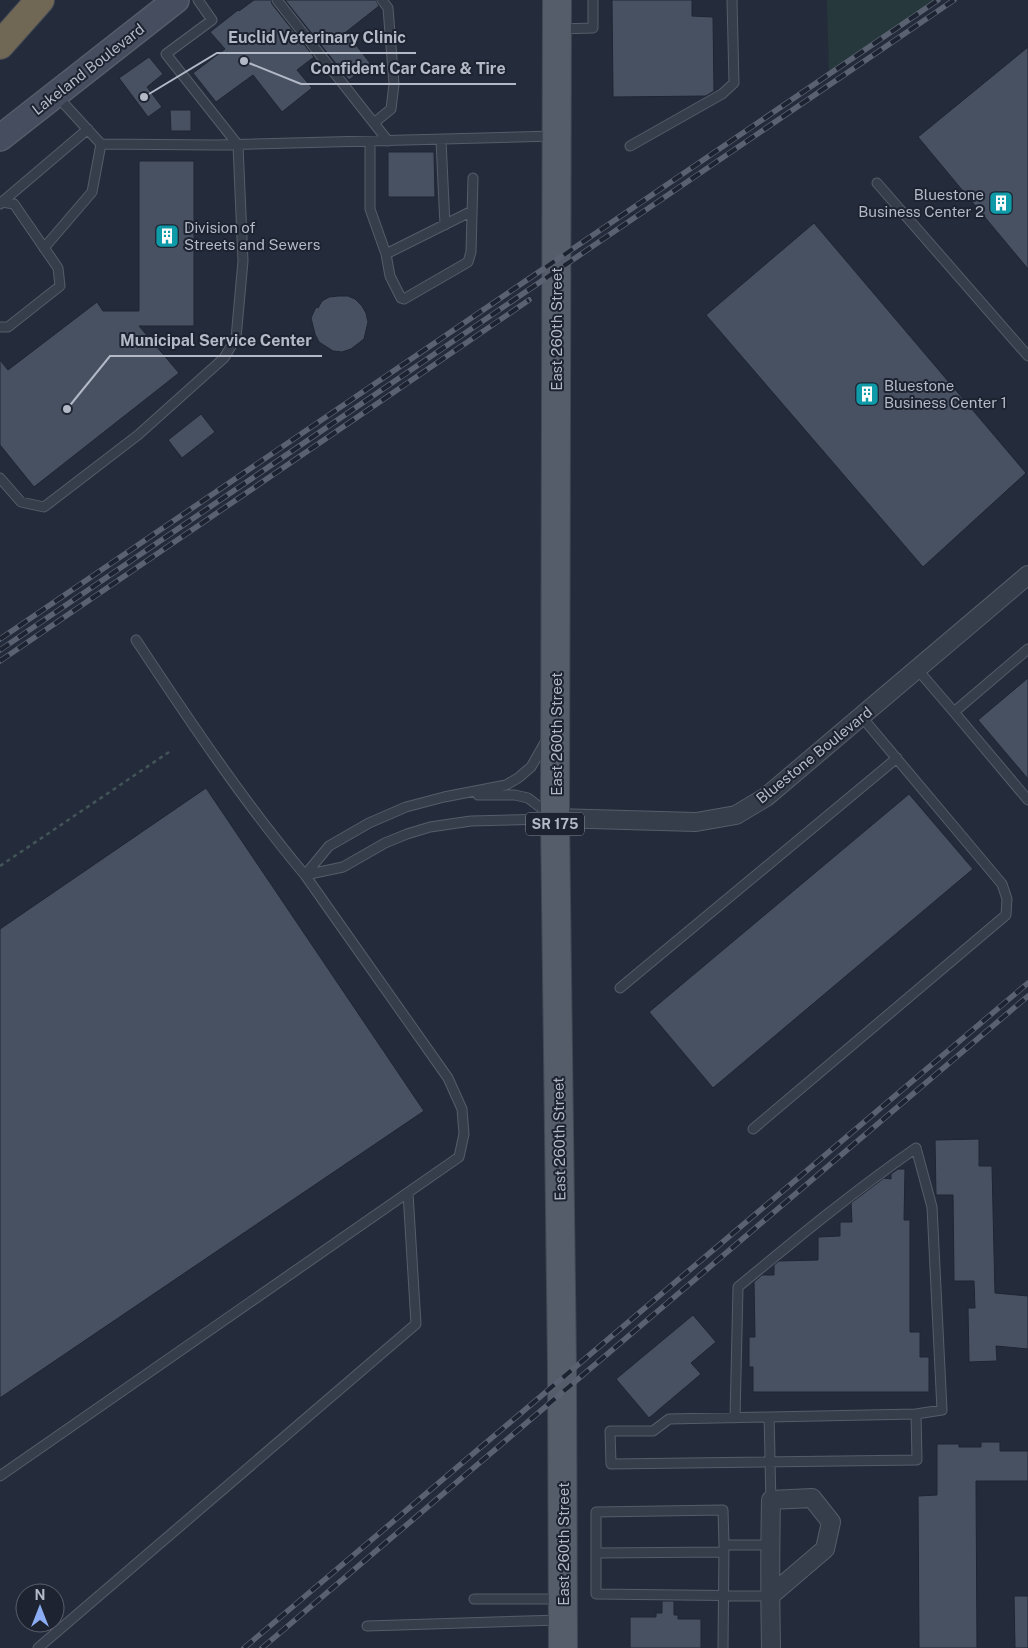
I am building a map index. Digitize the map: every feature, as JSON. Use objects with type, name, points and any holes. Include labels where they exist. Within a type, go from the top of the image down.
[{"type":"highway","points":[[0,23],[28,0]]},
{"type":"highway","points":[[0,45],[40,0]]},
{"type":"main road","name":"East 260th Street","points":[[557,0],[555,818],[562,1346],[563,1648]]},
{"type":"street","name":"Lakeland Boulevard","points":[[0,138],[176,0]]},
{"type":"street","name":"Bluestone Boulevard","points":[[555,818],[696,822],[736,815],[766,797],[1028,575]]},
{"type":"street","points":[[770,1596],[825,1549],[830,1522],[812,1498],[771,1500],[770,1545],[770,1596],[771,1648]]},
{"type":"lane","points":[[0,478],[21,502],[44,507],[138,435],[224,358],[236,338],[243,260],[238,145],[166,54],[212,20],[198,0]]},
{"type":"lane","points":[[277,0],[388,141]]},
{"type":"lane","points":[[374,123],[391,109],[394,84],[388,8],[382,0]]},
{"type":"lane","points":[[557,29],[593,28],[593,0]]},
{"type":"lane","points":[[630,146],[722,94],[734,83],[732,0]]},
{"type":"lane","points":[[55,95],[101,144],[238,145],[557,136]]},
{"type":"lane","points":[[1,203],[88,130]]},
{"type":"lane","points":[[441,140],[445,224]]},
{"type":"lane","points":[[370,142],[370,209],[386,254],[390,276],[401,298],[404,299],[468,262],[474,178]]},
{"type":"lane","points":[[44,248],[92,192],[101,144]]},
{"type":"lane","points":[[877,183],[1028,356]]},
{"type":"lane","points":[[0,327],[8,327],[60,286],[58,268],[14,204],[1,203]]},
{"type":"lane","points":[[386,254],[472,210]]},
{"type":"lane","points":[[0,1476],[459,1157],[464,1134],[462,1109],[448,1078],[305,875],[242,793],[136,640]]},
{"type":"lane","points":[[954,712],[1028,649]]},
{"type":"lane","points":[[917,669],[1028,800]]},
{"type":"lane","points":[[753,1129],[1006,915],[1007,900],[1002,884],[861,716]]},
{"type":"lane","points":[[305,875],[329,846],[369,823],[406,807],[506,785],[518,778],[531,767],[556,719]]},
{"type":"lane","points":[[620,988],[897,758]]},
{"type":"lane","points":[[459,795],[515,794],[528,798],[555,818]]},
{"type":"lane","points":[[305,875],[343,868],[385,843],[430,827],[470,821],[555,818]]},
{"type":"lane","points":[[735,1418],[738,1287],[879,1173],[916,1148],[932,1207],[942,1410],[916,1414],[735,1418],[669,1419],[653,1431],[610,1431],[611,1464],[917,1460],[916,1414]]},
{"type":"lane","points":[[38,1648],[416,1324],[408,1193]]},
{"type":"lane","points":[[769,1417],[771,1500]]},
{"type":"lane","points":[[722,1648],[723,1596],[724,1549],[723,1510],[596,1512],[596,1594],[723,1596],[770,1596]]},
{"type":"lane","points":[[596,1553],[724,1549],[770,1545]]},
{"type":"lane","points":[[474,1599],[563,1609]]},
{"type":"lane","points":[[367,1626],[563,1609]]},
{"type":"path","points":[[0,866],[172,750]]},
{"type":"shaded area","points":[[827,0],[936,0],[829,74]]},
{"type":"building","points":[[254,0],[271,0],[272,4],[314,57],[297,70],[312,88],[282,112],[253,75],[216,102],[193,73],[225,49],[210,32]]},
{"type":"building","points":[[285,0],[376,0],[379,6],[346,32],[370,63],[349,80]]},
{"type":"building","points":[[612,0],[692,0],[692,16],[713,17],[714,91],[706,96],[613,97]]},
{"type":"building","name":"Bluestone Business Center 2","points":[[1028,47],[1028,269],[918,137]]},
{"type":"building","points":[[149,57],[163,74],[147,87],[162,107],[148,117],[119,78]]},
{"type":"building","points":[[170,110],[191,110],[191,131],[171,131]]},
{"type":"building","points":[[388,152],[434,152],[435,197],[388,197]]},
{"type":"building","points":[[139,161],[194,161],[194,326],[139,326],[179,373],[34,487],[0,445],[0,360],[8,370],[97,302],[103,311],[139,311]]},
{"type":"building","name":"Bluestone Business Center 1","points":[[814,223],[1026,473],[923,567],[706,315]]},
{"type":"building","points":[[348,296],[355,299],[366,313],[368,322],[364,339],[351,349],[342,352],[333,351],[319,342],[311,318],[316,307],[318,308],[322,301],[329,297]]},
{"type":"building","points":[[201,414],[215,432],[182,458],[168,440]]},
{"type":"building","points":[[1028,678],[1028,779],[978,720]]},
{"type":"building","points":[[206,788],[424,1111],[0,1398],[0,929]]},
{"type":"building","points":[[909,794],[973,869],[713,1088],[649,1012]]},
{"type":"building","points":[[979,1139],[979,1166],[992,1166],[995,1293],[1028,1296],[1028,1349],[996,1346],[997,1361],[969,1362],[968,1308],[975,1308],[974,1281],[954,1281],[953,1195],[936,1195],[935,1140]]},
{"type":"building","points":[[898,1169],[905,1169],[904,1220],[910,1220],[910,1332],[920,1332],[920,1357],[929,1357],[929,1392],[753,1392],[753,1367],[749,1367],[749,1337],[755,1337],[754,1282],[762,1275],[774,1275],[774,1265],[779,1261],[818,1260],[818,1237],[840,1236],[840,1222],[852,1222],[851,1203],[884,1178],[891,1179],[891,1174]]},
{"type":"building","points":[[693,1315],[716,1342],[691,1363],[701,1374],[649,1418],[616,1379]]},
{"type":"building","points":[[981,1442],[1000,1442],[1000,1451],[1028,1451],[1028,1481],[976,1481],[977,1648],[919,1648],[918,1496],[937,1495],[937,1444],[981,1447]]},
{"type":"building","points":[[1014,1596],[1028,1596],[1028,1648],[1015,1648]]},
{"type":"building","points":[[662,1601],[674,1601],[674,1615],[678,1615],[678,1619],[701,1619],[701,1648],[630,1648],[630,1617],[656,1617],[656,1613],[662,1613]]},
{"type":"railway","points":[[0,639],[938,0]]},
{"type":"railway","points":[[0,650],[954,0]]},
{"type":"railway","points":[[0,661],[529,300]]},
{"type":"railway","points":[[244,1648],[1028,983]]},
{"type":"railway","points":[[262,1648],[1028,996]]},
{"type":"place","name":"Confident Car Care & Tire","points":[[244,61]]},
{"type":"place","name":"Euclid Veterinary Clinic","points":[[144,97]]},
{"type":"place","name":"Bluestone Business Center 2","points":[[1001,203]]},
{"type":"place","name":"Division of Streets and Sewers","points":[[167,236]]},
{"type":"place","name":"Bluestone Business Center 1","points":[[867,394]]},
{"type":"place","name":"Municipal Service Center","points":[[67,409]]}]
